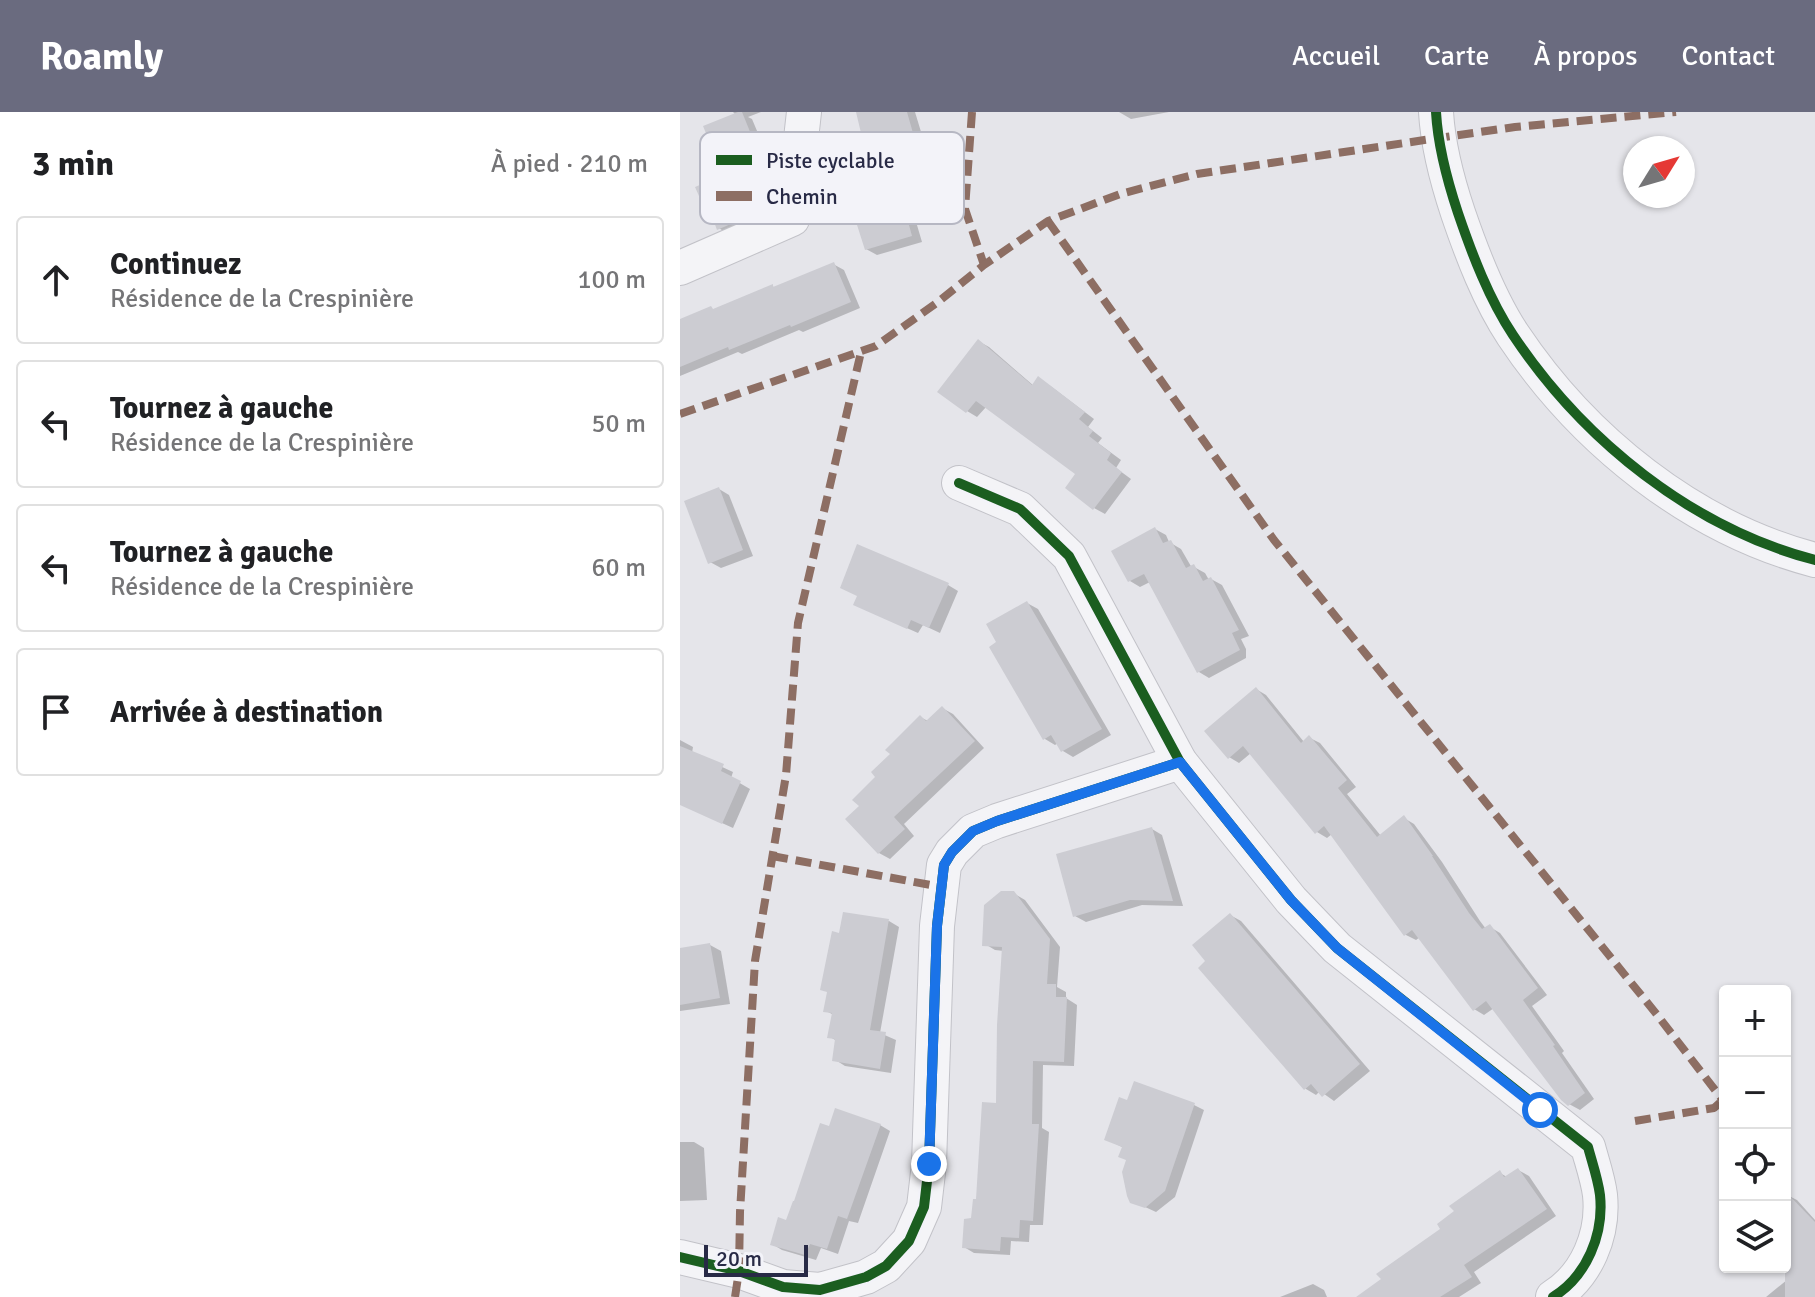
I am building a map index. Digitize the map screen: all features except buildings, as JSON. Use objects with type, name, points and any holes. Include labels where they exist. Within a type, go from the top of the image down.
[{"type":"street","points":[[802,132],[804,112]]},
{"type":"street","points":[[1436,112],[1438,138],[1451,190],[1486,285],[1512,333],[1572,412],[1619,455],[1667,492],[1758,540],[1815,560]]},
{"type":"street","points":[[680,268],[781,224]]},
{"type":"street","points":[[959,483],[1020,509],[1069,556],[1180,762],[1291,900],[1337,948],[1588,1147],[1600,1194],[1600,1230],[1584,1266],[1553,1297]]},
{"type":"street","points":[[680,1257],[739,1271],[783,1287],[820,1290],[866,1277],[886,1266],[909,1241],[924,1207],[929,1164],[937,926],[944,865],[973,831],[1180,762]]},
{"type":"marked path","points":[[972,112],[965,209],[984,265]]},
{"type":"marked path","points":[[680,414],[876,346],[1048,221],[1120,194],[1197,174],[1438,138],[1515,127],[1676,112]]},
{"type":"marked path","points":[[1048,221],[1274,540],[1719,1095]]},
{"type":"marked path","points":[[735,1297],[739,1271],[755,961],[786,775],[798,623],[861,352]]},
{"type":"marked path","points":[[772,856],[942,887]]},
{"type":"marked path","points":[[1635,1121],[1714,1108],[1719,1104]]},
{"type":"cycle path","points":[[1436,112],[1447,176],[1475,260],[1504,321],[1541,374],[1572,410],[1644,475],[1726,526],[1815,560]]},
{"type":"cycle path","points":[[959,483],[1020,509],[1069,556],[1180,762],[1291,900],[1337,948],[1588,1147],[1600,1195],[1596,1239],[1584,1266],[1553,1297]]},
{"type":"cycle path","points":[[680,1257],[739,1271],[783,1287],[820,1290],[866,1277],[886,1266],[909,1241],[924,1207],[929,1164],[937,926],[944,865],[973,831],[1180,762]]},
{"type":"route","points":[[929,1164],[937,926],[944,865],[952,852],[973,831],[997,821],[1180,762],[1291,900],[1337,948],[1540,1110]]}]
